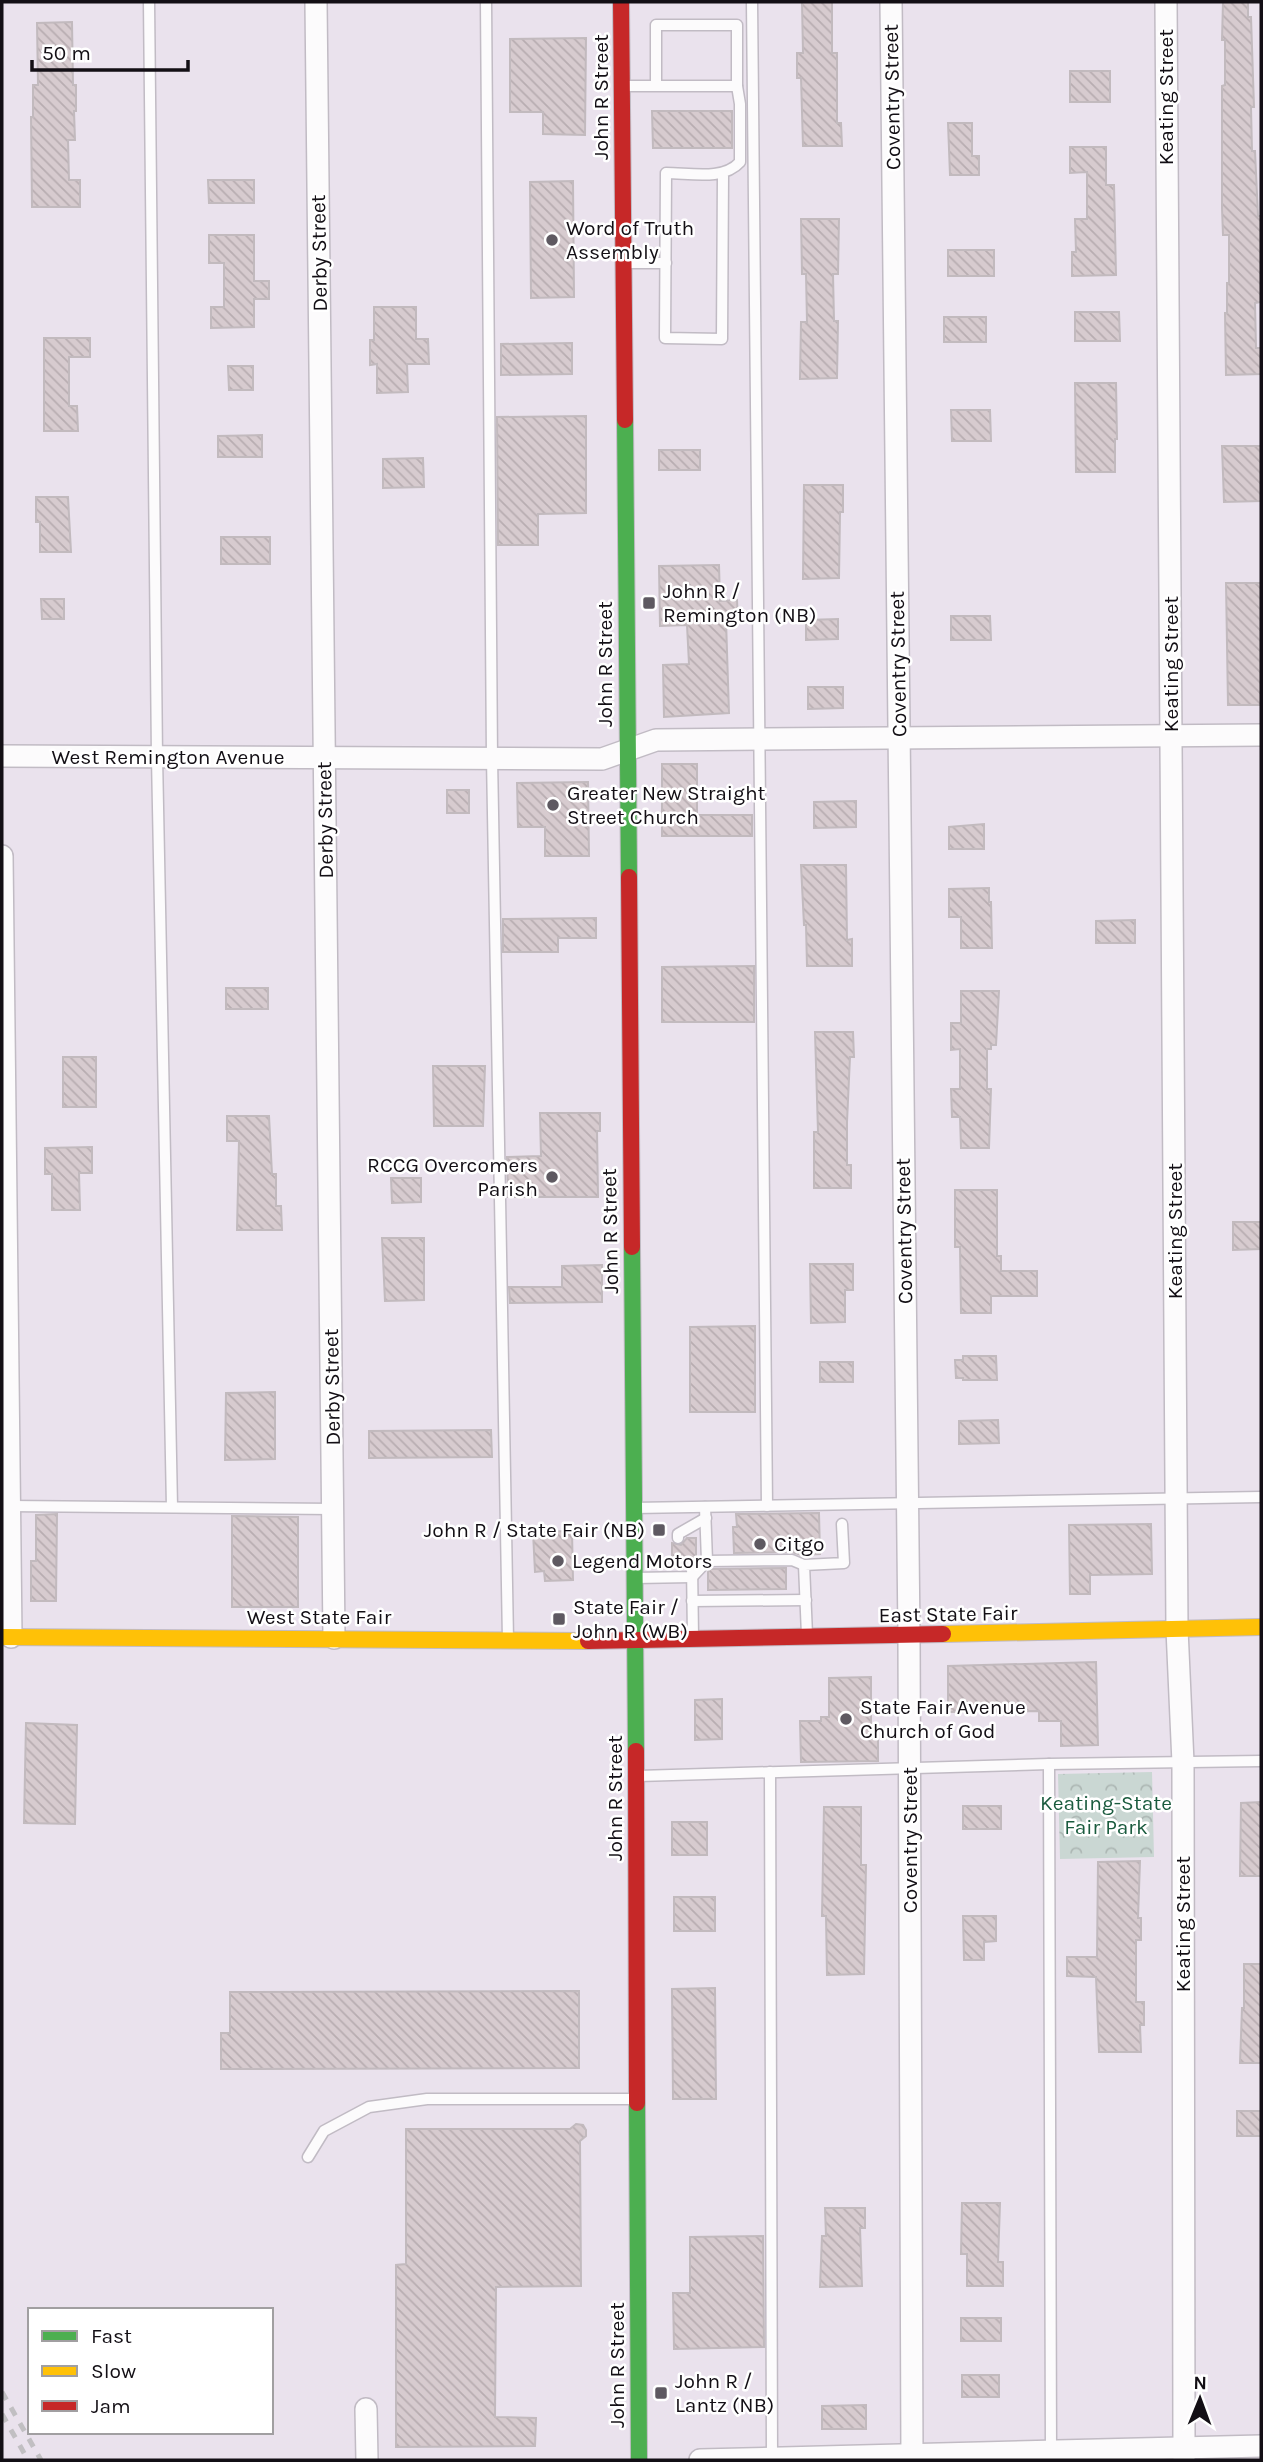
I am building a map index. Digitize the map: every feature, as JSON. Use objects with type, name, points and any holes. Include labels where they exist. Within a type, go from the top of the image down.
[{"type":"main road","name":"John R Street","points":[[621,2],[635,1508],[639,2460]]},
{"type":"main road","name":"East State Fair","points":[[635,1641],[1261,1627]]},
{"type":"main road","name":"West State Fair","points":[[6,1637],[635,1641]]},
{"type":"street","name":"Derby Street","points":[[316,2],[334,1638]]},
{"type":"street","name":"Coventry Street","points":[[891,2],[909,1636],[912,2457]]},
{"type":"street","name":"Keating Street","points":[[1166,2],[1177,1629],[1182,1763],[1184,2454]]},
{"type":"street","name":"West Remington Avenue","points":[[2,756],[602,759],[656,740],[1261,735]]},
{"type":"street","points":[[2,856],[9,1506],[6,1637]]},
{"type":"street","points":[[366,2409],[367,2460]]},
{"type":"street","points":[[700,2460],[1184,2454],[1261,2446]]},
{"type":"lane","points":[[149,2],[157,757],[172,1507]]},
{"type":"lane","points":[[486,2],[492,758],[508,1641]]},
{"type":"lane","points":[[752,2],[767,1506]]},
{"type":"lane","points":[[656,86],[656,24],[737,25],[740,162],[734,169],[723,174],[666,173],[665,338],[722,339],[723,174]]},
{"type":"lane","points":[[621,86],[737,86]]},
{"type":"lane","points":[[623,263],[666,263]]},
{"type":"lane","points":[[635,1508],[705,1513],[767,1506],[1261,1497]]},
{"type":"lane","points":[[9,1506],[333,1509]]},
{"type":"lane","points":[[678,1538],[678,1534],[691,1532],[705,1513]]},
{"type":"lane","points":[[635,1578],[692,1577],[707,1561],[705,1513]]},
{"type":"lane","points":[[707,1561],[792,1560],[804,1564],[844,1563],[842,1524]]},
{"type":"lane","points":[[804,1564],[808,1638]]},
{"type":"lane","points":[[679,1565],[679,1578]]},
{"type":"lane","points":[[692,1565],[693,1640]]},
{"type":"lane","points":[[692,1601],[734,1595],[806,1600]]},
{"type":"lane","points":[[636,1776],[1261,1761]]},
{"type":"lane","points":[[1049,1764],[1051,2456]]},
{"type":"lane","points":[[770,1772],[772,2459]]},
{"type":"lane","points":[[308,2157],[324,2131],[369,2107],[427,2099],[637,2099]]},
{"type":"green space","name":"Keating-State Fair Park","points":[[1152,1772],[1154,1857],[1060,1859],[1058,1774]]},
{"type":"building","points":[[802,2],[832,2],[832,53],[837,53],[837,123],[841,123],[842,146],[803,146],[801,78],[797,78],[797,53],[803,53]]},
{"type":"building","points":[[1223,2],[1248,2],[1248,17],[1251,17],[1254,107],[1251,107],[1252,151],[1255,151],[1258,216],[1261,216],[1261,302],[1255,303],[1256,348],[1261,348],[1261,374],[1226,375],[1225,313],[1229,283],[1229,235],[1223,235],[1222,208],[1222,86],[1225,85]]},
{"type":"building","points":[[72,22],[76,111],[75,140],[68,140],[69,180],[80,180],[80,207],[32,207],[31,117],[33,85],[38,85],[37,23]]},
{"type":"building","points":[[586,38],[585,135],[543,134],[543,112],[510,112],[510,39]]},
{"type":"building","points":[[1070,71],[1110,71],[1110,102],[1070,102]]},
{"type":"building","points":[[652,111],[732,111],[732,148],[653,148]]},
{"type":"building","points":[[948,123],[972,123],[972,156],[979,156],[979,175],[950,175]]},
{"type":"building","points":[[1070,147],[1106,147],[1106,185],[1114,185],[1116,275],[1072,276],[1072,252],[1076,252],[1075,219],[1087,219],[1087,172],[1070,173]]},
{"type":"building","points":[[208,180],[254,180],[254,203],[209,203]]},
{"type":"building","name":"Word of Truth Assembly","points":[[573,181],[574,297],[531,298],[530,182]]},
{"type":"building","points":[[801,219],[839,219],[838,274],[833,274],[834,321],[838,321],[837,378],[800,379],[801,322],[807,322],[806,274],[802,274]]},
{"type":"building","points":[[209,235],[254,235],[254,281],[269,281],[269,299],[254,299],[254,327],[211,328],[211,307],[224,307],[224,263],[209,263]]},
{"type":"building","points":[[948,250],[994,250],[994,276],[948,276]]},
{"type":"building","points":[[374,307],[416,307],[416,339],[428,339],[429,364],[407,364],[408,392],[377,393],[377,364],[370,365],[370,340],[374,340]]},
{"type":"building","points":[[1075,312],[1119,312],[1120,341],[1075,341]]},
{"type":"building","points":[[944,317],[986,317],[986,342],[944,342]]},
{"type":"building","points":[[44,338],[90,338],[90,357],[69,357],[69,406],[77,406],[78,431],[44,431]]},
{"type":"building","points":[[572,343],[572,374],[501,375],[501,344]]},
{"type":"building","points":[[228,366],[253,366],[253,390],[229,390]]},
{"type":"building","points":[[1075,383],[1116,383],[1115,472],[1076,472]]},
{"type":"building","points":[[951,410],[990,410],[991,441],[952,441]]},
{"type":"building","points":[[586,416],[586,513],[538,514],[538,545],[498,545],[497,417]]},
{"type":"building","points":[[262,435],[262,457],[218,457],[218,436]]},
{"type":"building","points":[[1222,446],[1261,446],[1261,501],[1224,502]]},
{"type":"building","points":[[659,450],[700,450],[700,470],[659,470]]},
{"type":"building","points":[[423,458],[424,487],[383,488],[383,459]]},
{"type":"building","points":[[804,485],[843,485],[839,578],[803,579]]},
{"type":"building","points":[[36,497],[68,497],[71,552],[40,552],[40,522],[36,522]]},
{"type":"building","points":[[221,537],[270,537],[270,564],[221,564]]},
{"type":"building","points":[[719,565],[720,601],[737,600],[738,620],[726,620],[729,713],[664,717],[663,665],[689,664],[687,625],[660,626],[659,566]]},
{"type":"building","points":[[1226,583],[1261,583],[1261,705],[1228,705]]},
{"type":"building","points":[[41,599],[64,599],[64,619],[42,619]]},
{"type":"building","points":[[951,616],[990,616],[991,640],[951,640]]},
{"type":"building","points":[[838,619],[838,639],[806,640],[806,620]]},
{"type":"building","points":[[808,687],[843,687],[843,708],[808,709]]},
{"type":"building","points":[[662,764],[697,764],[697,815],[752,815],[752,836],[662,836]]},
{"type":"building","name":"Greater New Straight Street Church","points":[[588,782],[589,856],[545,856],[545,827],[518,827],[517,783]]},
{"type":"building","points":[[447,790],[469,790],[469,813],[447,813]]},
{"type":"building","points":[[856,801],[856,827],[814,828],[814,802]]},
{"type":"building","points":[[984,824],[984,849],[949,849],[949,827]]},
{"type":"building","points":[[801,865],[846,865],[847,940],[852,939],[852,966],[807,966]]},
{"type":"building","points":[[989,888],[992,948],[961,948],[961,917],[949,917],[949,889]]},
{"type":"building","points":[[596,918],[596,938],[558,938],[558,952],[503,952],[503,919]]},
{"type":"building","points":[[1135,920],[1135,943],[1096,943],[1096,921]]},
{"type":"building","points":[[754,966],[754,1022],[662,1022],[662,967]]},
{"type":"building","points":[[226,988],[268,988],[268,1009],[226,1009]]},
{"type":"building","points":[[961,991],[999,991],[996,1045],[987,1049],[987,1089],[991,1089],[989,1148],[961,1148],[960,1117],[952,1117],[951,1089],[960,1089],[960,1049],[951,1050],[951,1023],[961,1023]]},
{"type":"building","points":[[815,1032],[853,1032],[854,1057],[850,1057],[847,1122],[847,1165],[851,1165],[851,1188],[814,1188],[814,1132],[818,1132]]},
{"type":"building","points":[[63,1057],[96,1057],[96,1107],[63,1107]]},
{"type":"building","points":[[433,1066],[485,1066],[483,1126],[434,1126]]},
{"type":"building","points":[[540,1113],[600,1113],[600,1131],[597,1131],[598,1197],[508,1197],[507,1157],[541,1156]]},
{"type":"building","points":[[227,1116],[269,1116],[272,1174],[276,1174],[276,1206],[281,1206],[282,1230],[237,1230],[239,1141],[227,1141]]},
{"type":"building","points":[[92,1147],[92,1173],[79,1173],[80,1210],[52,1210],[52,1174],[45,1174],[45,1148]]},
{"type":"building","points":[[391,1178],[421,1178],[421,1202],[392,1203]]},
{"type":"building","points":[[955,1190],[997,1190],[997,1256],[1001,1256],[1001,1271],[1037,1271],[1037,1296],[991,1296],[991,1313],[961,1313],[960,1247],[955,1247]]},
{"type":"building","points":[[1233,1222],[1261,1222],[1261,1249],[1233,1250]]},
{"type":"building","points":[[382,1238],[424,1238],[424,1300],[385,1301]]},
{"type":"building","points":[[810,1264],[853,1264],[853,1290],[845,1290],[845,1322],[811,1323]]},
{"type":"building","points":[[602,1265],[602,1302],[510,1303],[509,1287],[562,1287],[562,1266]]},
{"type":"building","points":[[755,1326],[755,1412],[690,1412],[690,1327]]},
{"type":"building","points":[[963,1356],[996,1356],[997,1380],[956,1378],[955,1360],[963,1360]]},
{"type":"building","points":[[820,1362],[853,1362],[853,1382],[820,1382]]},
{"type":"building","points":[[275,1392],[275,1459],[225,1460],[226,1393]]},
{"type":"building","points":[[998,1420],[999,1443],[959,1444],[959,1421]]},
{"type":"building","points":[[491,1430],[492,1457],[369,1458],[369,1431]]},
{"type":"building","points":[[819,1513],[820,1554],[734,1553],[733,1527],[737,1527],[736,1514]]},
{"type":"building","points":[[57,1514],[56,1601],[31,1601],[31,1561],[36,1561],[36,1515]]},
{"type":"building","points":[[232,1516],[298,1517],[298,1607],[232,1607]]},
{"type":"building","points":[[1151,1524],[1152,1574],[1090,1575],[1090,1594],[1070,1594],[1069,1525]]},
{"type":"building","points":[[572,1531],[573,1580],[545,1581],[544,1571],[535,1572],[533,1532]]},
{"type":"building","points":[[687,1538],[696,1538],[696,1559],[691,1557],[684,1565],[672,1565],[672,1543],[681,1545]]},
{"type":"building","points":[[786,1568],[786,1589],[708,1590],[710,1569]]},
{"type":"building","points":[[1096,1662],[1098,1745],[1061,1746],[1061,1721],[1039,1721],[1039,1711],[948,1712],[948,1666]]},
{"type":"building","name":"State Fair Avenue Church of God","points":[[871,1677],[871,1735],[878,1734],[878,1761],[801,1762],[800,1721],[821,1721],[821,1717],[829,1717],[829,1678]]},
{"type":"building","points":[[722,1699],[722,1739],[695,1740],[695,1700]]},
{"type":"building","points":[[26,1723],[77,1725],[75,1824],[24,1823]]},
{"type":"building","points":[[1261,1802],[1261,1876],[1240,1876],[1241,1803]]},
{"type":"building","points":[[963,1806],[1001,1806],[1001,1829],[963,1829]]},
{"type":"building","points":[[824,1807],[861,1807],[861,1865],[866,1865],[864,1974],[827,1975],[826,1916],[822,1916]]},
{"type":"building","points":[[672,1822],[707,1822],[707,1855],[672,1855]]},
{"type":"building","points":[[1140,1861],[1138,1918],[1141,1918],[1141,1940],[1136,1940],[1136,2002],[1144,2002],[1144,2025],[1140,2025],[1141,2052],[1099,2052],[1096,1977],[1067,1976],[1067,1957],[1097,1957],[1098,1862]]},
{"type":"building","points":[[674,1897],[715,1897],[715,1931],[674,1931]]},
{"type":"building","points":[[963,1916],[996,1916],[996,1941],[984,1942],[984,1960],[964,1960]]},
{"type":"building","points":[[1244,1964],[1261,1964],[1261,2063],[1240,2063]]},
{"type":"building","points":[[715,1988],[716,2099],[673,2099],[672,1989]]},
{"type":"building","points":[[579,1991],[579,2068],[221,2069],[221,2033],[230,2033],[230,1992]]},
{"type":"building","points":[[1237,2111],[1261,2111],[1261,2136],[1237,2136]]},
{"type":"building","points":[[576,2124],[583,2125],[586,2130],[586,2136],[580,2141],[581,2286],[496,2287],[495,2417],[536,2418],[535,2446],[396,2447],[396,2265],[406,2264],[406,2129],[570,2129]]},
{"type":"building","points":[[962,2203],[1000,2203],[998,2262],[1003,2262],[1003,2286],[967,2286],[967,2254],[961,2254]]},
{"type":"building","points":[[825,2208],[865,2208],[865,2228],[860,2228],[862,2286],[820,2287],[822,2236],[826,2236]]},
{"type":"building","points":[[763,2236],[764,2347],[674,2349],[673,2293],[690,2293],[690,2237]]},
{"type":"building","points":[[961,2318],[1001,2318],[1001,2341],[961,2341]]},
{"type":"building","points":[[962,2375],[999,2375],[999,2397],[962,2397]]},
{"type":"building","points":[[866,2405],[866,2429],[822,2429],[822,2406]]},
{"type":"railway","points":[[2,2392],[41,2460]]},
{"type":"railway","points":[[2,2414],[28,2460]]},
{"type":"traffic: fast","points":[[625,420],[629,877]]},
{"type":"traffic: fast","points":[[632,1247],[636,1751]]},
{"type":"traffic: fast","points":[[637,2103],[639,2460]]},
{"type":"traffic: slow","points":[[943,1634],[1261,1627]]},
{"type":"traffic: slow","points":[[2,1637],[588,1641]]},
{"type":"traffic: jam","points":[[621,2],[625,420]]},
{"type":"traffic: jam","points":[[629,877],[632,1247]]},
{"type":"traffic: jam","points":[[588,1641],[943,1634]]},
{"type":"traffic: jam","points":[[636,1751],[637,2103]]},
{"type":"place","name":"Word of Truth Assembly","points":[[552,240]]},
{"type":"place","name":"John R / Remington (NB)","points":[[649,603]]},
{"type":"place","name":"Greater New Straight Street Church","points":[[553,805]]},
{"type":"place","name":"RCCG Overcomers Parish","points":[[552,1177]]},
{"type":"place","name":"John R / State Fair (NB)","points":[[659,1530]]},
{"type":"place","name":"Citgo","points":[[760,1544]]},
{"type":"place","name":"Legend Motors","points":[[558,1561]]},
{"type":"place","name":"State Fair / John R (WB)","points":[[559,1619]]},
{"type":"place","name":"State Fair Avenue Church of God","points":[[846,1719]]},
{"type":"place","name":"John R / Lantz (NB)","points":[[661,2393]]}]
